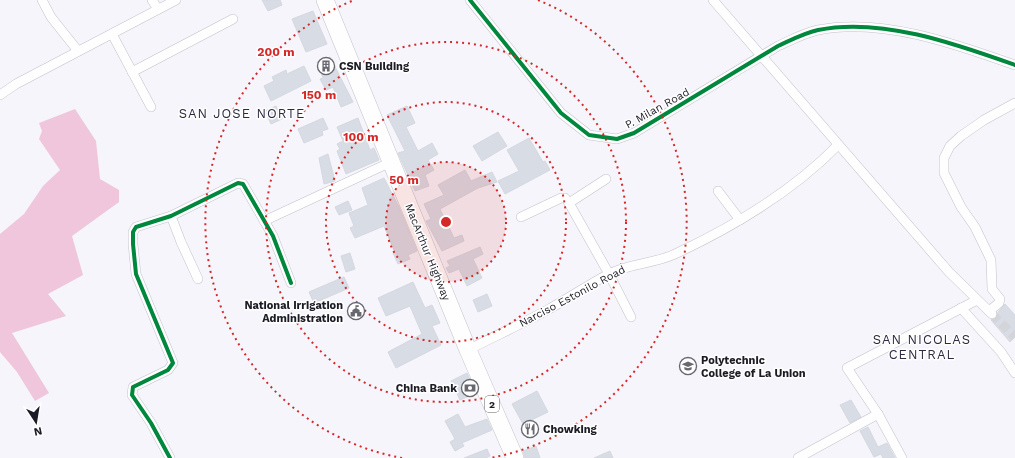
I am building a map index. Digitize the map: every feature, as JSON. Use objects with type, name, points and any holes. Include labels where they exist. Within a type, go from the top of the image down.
[{"type":"highway","name":"MacArthur Highway","points":[[325,0],[468,350],[515,458]]},
{"type":"street","points":[[42,0],[51,17],[78,51]]},
{"type":"street","points":[[152,0],[158,9]]},
{"type":"street","points":[[0,96],[16,84],[176,0]]},
{"type":"street","name":"P. Milan Road","points":[[470,0],[562,113],[589,135],[617,139],[634,132],[762,57],[778,46],[802,34],[835,27],[889,28],[922,36],[1015,65]]},
{"type":"street","points":[[713,0],[838,146],[949,272],[991,313],[999,303],[1000,299],[992,289],[991,260],[975,227],[961,207],[944,173],[944,158],[950,146],[961,136],[984,120],[1015,103]]},
{"type":"street","points":[[132,72],[233,19]]},
{"type":"street","points":[[112,34],[151,107]]},
{"type":"street","name":"Narciso Estonilo Road","points":[[468,350],[549,309],[609,274],[627,266],[656,260],[674,254],[740,220],[771,202],[822,162],[838,146]]},
{"type":"street","points":[[264,221],[391,162]]},
{"type":"street","points":[[569,203],[606,179]]},
{"type":"street","points":[[170,458],[151,423],[138,407],[131,390],[139,383],[168,370],[172,367],[173,362],[137,278],[133,244],[133,232],[136,227],[171,216],[241,183],[245,185],[272,236],[291,283]]},
{"type":"street","points":[[718,191],[740,220]]},
{"type":"street","points":[[521,217],[561,198],[565,198],[609,274],[631,317]]},
{"type":"street","points":[[171,216],[198,279]]},
{"type":"street","points":[[902,458],[878,414],[847,368],[977,300]]},
{"type":"street","points":[[961,308],[1001,352],[1015,373]]},
{"type":"street","points":[[798,458],[814,455],[878,414]]},
{"type":"shaded area","points":[[75,109],[96,141],[100,179],[119,190],[119,202],[72,236],[83,275],[48,294],[66,316],[12,333],[49,393],[35,401],[17,372],[0,352],[0,234],[24,214],[43,186],[60,170],[39,139],[42,131],[39,123]]},
{"type":"building","points":[[262,0],[280,0],[282,5],[268,11]]},
{"type":"building","points":[[313,11],[327,44],[306,52],[292,19]]},
{"type":"building","points":[[330,57],[353,102],[341,107],[333,87],[326,90],[320,79],[323,78],[317,62]]},
{"type":"building","points":[[304,66],[311,81],[271,101],[264,86],[274,81],[272,77],[286,70],[287,74]]},
{"type":"building","points":[[276,106],[282,119],[271,124],[265,111]]},
{"type":"building","points":[[407,106],[415,123],[406,127],[418,151],[432,143],[438,154],[428,160],[434,170],[425,175],[429,186],[415,191],[398,153],[405,151],[387,115]]},
{"type":"building","points":[[323,118],[328,129],[322,131],[323,135],[304,143],[298,129]]},
{"type":"building","points":[[358,118],[370,150],[374,148],[379,160],[346,174],[337,151],[340,149],[337,144],[343,141],[337,127]]},
{"type":"building","points":[[498,132],[507,146],[482,161],[473,146]]},
{"type":"building","points":[[529,138],[543,162],[545,161],[550,170],[505,194],[498,181],[519,171],[507,150]]},
{"type":"building","points":[[328,154],[335,181],[324,184],[319,158]]},
{"type":"building","points":[[465,170],[471,181],[492,172],[497,182],[478,188],[440,209],[454,238],[462,235],[464,241],[442,251],[426,221],[431,219],[424,204],[444,195],[438,185]]},
{"type":"building","points":[[384,178],[399,207],[417,251],[408,255],[410,259],[398,264],[393,253],[395,252],[384,226],[355,238],[350,228],[354,226],[349,213],[368,205],[362,188]]},
{"type":"building","points":[[348,201],[352,210],[339,215],[335,207]]},
{"type":"building","points":[[480,247],[483,254],[473,259],[482,278],[467,286],[459,269],[449,273],[446,268],[450,266],[447,261]]},
{"type":"building","points":[[350,253],[355,269],[346,272],[341,256]]},
{"type":"building","points":[[344,277],[349,288],[314,303],[309,292]]},
{"type":"building","points":[[413,282],[425,308],[432,305],[440,323],[432,326],[441,345],[396,368],[388,352],[422,334],[410,306],[386,316],[378,298]]},
{"type":"building","points":[[487,294],[492,306],[478,312],[473,300]]},
{"type":"building","points":[[1005,304],[1015,315],[1015,337],[1010,342],[991,320],[997,318],[998,312]]},
{"type":"building","points":[[467,373],[476,393],[460,400],[451,381]]},
{"type":"building","points":[[537,391],[548,412],[523,424],[512,404]]},
{"type":"building","points":[[851,400],[861,417],[850,423],[840,405]]},
{"type":"building","points":[[458,414],[465,427],[487,419],[492,430],[462,443],[464,446],[455,451],[450,442],[455,439],[445,421]]},
{"type":"building","points":[[868,427],[878,447],[887,443],[895,458],[883,458],[881,454],[874,457],[860,431]]},
{"type":"building","points":[[536,446],[540,458],[525,458],[523,451]]},
{"type":"building","points":[[487,449],[490,456],[486,458],[464,458]]},
{"type":"building","points":[[610,451],[613,458],[594,458]]},
{"type":"tunnel","points":[[992,314],[1015,337]]},
{"type":"cycle path","points":[[470,0],[561,113],[589,135],[617,139],[634,133],[778,46],[818,30],[842,27],[867,27],[892,30],[943,41],[1015,65]]},
{"type":"cycle path","points":[[170,458],[151,423],[132,395],[133,387],[168,370],[173,363],[136,274],[133,244],[133,232],[136,227],[171,216],[238,183],[243,184],[273,236],[291,283]]},
{"type":"place","name":"CSN Building","points":[[326,66]]},
{"type":"place","name":"National Irrigation Administration","points":[[356,311]]},
{"type":"place","name":"Polytechnic College of La Union","points":[[688,366]]},
{"type":"place","name":"China Bank","points":[[470,388]]},
{"type":"place","name":"Chowking","points":[[530,429]]},
{"type":"district","name":"SAN JOSE NORTE","points":[[242,113]]},
{"type":"district","name":"SAN NICOLAS CENTRAL","points":[[922,346]]}]
